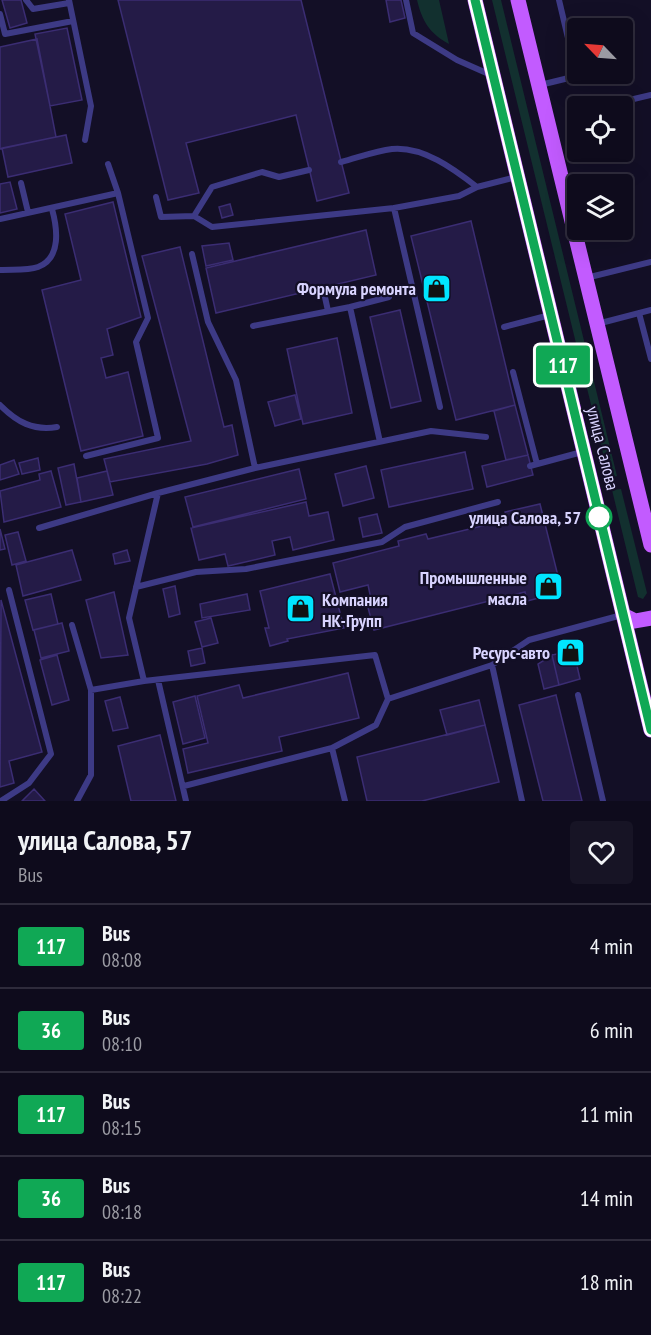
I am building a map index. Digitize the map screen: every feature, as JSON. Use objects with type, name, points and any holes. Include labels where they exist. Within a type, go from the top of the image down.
[{"type":"main road","name":"улица Салова","points":[[475,0],[651,730]]},
{"type":"main road","name":"улица Салова","points":[[518,0],[651,545]]},
{"type":"main road","points":[[623,615],[635,621],[651,618]]},
{"type":"lane","points":[[26,0],[33,9],[69,2],[91,106],[85,140]]},
{"type":"lane","points":[[406,0],[413,33],[457,60],[493,76]]},
{"type":"lane","points":[[538,85],[577,76],[559,0]]},
{"type":"lane","points":[[0,14],[5,34],[73,21]]},
{"type":"lane","points":[[633,99],[651,95]]},
{"type":"lane","points":[[341,162],[391,149],[412,150],[456,171],[477,187]]},
{"type":"lane","points":[[86,456],[158,438],[136,342],[148,318],[118,193],[108,164]]},
{"type":"lane","points":[[194,216],[212,187],[262,172],[279,177],[309,170]]},
{"type":"lane","points":[[156,197],[161,217],[194,216],[212,227],[394,208],[459,196],[477,187],[517,177]]},
{"type":"lane","points":[[21,183],[28,212]]},
{"type":"lane","points":[[0,219],[118,193]]},
{"type":"lane","points":[[394,208],[440,407]]},
{"type":"lane","points":[[0,270],[38,267],[48,260],[56,244],[57,228],[52,209]]},
{"type":"lane","points":[[192,254],[208,322],[236,380],[255,468]]},
{"type":"lane","points":[[585,278],[651,262]]},
{"type":"lane","points":[[323,288],[328,311]]},
{"type":"lane","points":[[253,326],[389,297]]},
{"type":"lane","points":[[350,307],[380,442]]},
{"type":"lane","points":[[597,324],[651,310]]},
{"type":"lane","points":[[639,313],[651,359]]},
{"type":"lane","points":[[504,327],[550,315]]},
{"type":"lane","points":[[513,372],[534,465],[584,451]]},
{"type":"lane","points":[[0,405],[14,420],[42,430],[57,427]]},
{"type":"lane","points":[[39,528],[158,493],[255,468],[431,431],[486,437]]},
{"type":"lane","points":[[144,681],[129,618],[158,493]]},
{"type":"lane","points":[[136,587],[196,572],[246,569],[382,542],[405,527],[498,502]]},
{"type":"lane","points":[[1,801],[29,783],[51,754],[9,590]]},
{"type":"lane","points":[[388,699],[492,665],[529,640],[623,615]]},
{"type":"lane","points":[[72,625],[91,690],[92,775],[77,801]]},
{"type":"lane","points":[[91,690],[144,681],[375,655],[388,699],[376,725],[332,748],[184,786]]},
{"type":"lane","points":[[492,665],[522,801]]},
{"type":"lane","points":[[158,680],[186,801]]},
{"type":"lane","points":[[578,695],[603,801]]},
{"type":"lane","points":[[332,748],[345,801]]},
{"type":"green space","points":[[417,0],[439,0],[449,44],[428,26]]},
{"type":"green space","points":[[492,0],[501,0],[617,476],[609,478]]},
{"type":"green space","points":[[621,489],[647,593],[643,599],[638,597],[612,490]]},
{"type":"building","points":[[2,0],[21,0],[27,23],[10,28]]},
{"type":"building","points":[[118,0],[301,0],[349,193],[317,201],[296,115],[186,143],[199,193],[168,200]]},
{"type":"building","points":[[386,0],[401,0],[405,18],[390,22]]},
{"type":"building","points":[[67,28],[82,100],[50,106],[35,34]]},
{"type":"building","points":[[37,39],[56,137],[0,149],[0,47]]},
{"type":"building","points":[[66,135],[72,163],[8,177],[2,148]]},
{"type":"building","points":[[10,182],[17,209],[0,213],[0,184]]},
{"type":"building","points":[[113,202],[141,317],[107,329],[113,355],[101,358],[106,378],[128,372],[143,436],[81,451],[42,290],[81,280],[65,214]]},
{"type":"building","points":[[230,204],[233,215],[222,218],[219,207]]},
{"type":"building","points":[[471,221],[515,405],[456,420],[411,236]]},
{"type":"building","points":[[366,230],[376,275],[216,313],[206,268]]},
{"type":"building","points":[[229,243],[233,260],[206,266],[202,246]]},
{"type":"building","points":[[180,247],[224,427],[232,425],[238,455],[207,464],[110,482],[104,459],[191,441],[142,256]]},
{"type":"building","points":[[400,310],[421,401],[391,408],[370,317]]},
{"type":"building","points":[[337,338],[352,413],[303,424],[287,349]]},
{"type":"building","points":[[295,395],[301,419],[275,426],[268,402]]},
{"type":"building","points":[[515,405],[528,455],[506,460],[494,411]]},
{"type":"building","points":[[465,452],[473,489],[389,507],[381,470]]},
{"type":"building","points":[[528,455],[533,475],[487,487],[482,466]]},
{"type":"building","points":[[38,458],[40,470],[22,474],[19,463]]},
{"type":"building","points":[[14,460],[19,474],[0,480],[0,465]]},
{"type":"building","points":[[74,464],[81,502],[66,505],[58,468]]},
{"type":"building","points":[[366,466],[374,498],[343,506],[335,474]]},
{"type":"building","points":[[299,469],[306,499],[193,527],[185,497]]},
{"type":"building","points":[[51,471],[61,507],[4,522],[0,491],[40,480],[39,474]]},
{"type":"building","points":[[107,471],[113,495],[81,502],[77,478]]},
{"type":"building","points":[[306,502],[309,516],[328,512],[334,540],[293,550],[290,537],[272,541],[275,555],[228,566],[225,554],[199,560],[191,528]]},
{"type":"building","points":[[540,504],[562,592],[527,601],[525,592],[374,630],[366,600],[371,599],[368,585],[340,592],[333,563],[399,546],[398,541],[426,534],[428,539],[507,520],[505,512]]},
{"type":"building","points":[[377,514],[382,533],[363,537],[359,518]]},
{"type":"building","points":[[0,529],[5,549],[0,550]]},
{"type":"building","points":[[18,532],[26,561],[12,565],[5,535]]},
{"type":"building","points":[[72,550],[81,580],[23,596],[16,565]]},
{"type":"building","points":[[127,550],[130,561],[115,564],[113,554]]},
{"type":"building","points":[[330,574],[344,628],[287,639],[288,641],[270,646],[265,628],[269,628],[260,591]]},
{"type":"building","points":[[175,586],[180,614],[169,617],[163,589]]},
{"type":"building","points":[[114,592],[128,655],[101,658],[86,600]]},
{"type":"building","points":[[51,594],[58,624],[33,630],[25,600]]},
{"type":"building","points":[[247,594],[250,610],[202,618],[200,604]]},
{"type":"building","points":[[1,600],[42,752],[9,761],[14,783],[0,787]]},
{"type":"building","points":[[211,618],[218,643],[202,647],[195,622]]},
{"type":"building","points":[[62,623],[69,651],[41,658],[34,630]]},
{"type":"building","points":[[572,644],[580,679],[559,685],[552,655],[562,653],[560,647]]},
{"type":"building","points":[[202,648],[205,663],[191,666],[188,651]]},
{"type":"building","points":[[57,655],[69,700],[52,705],[40,660]]},
{"type":"building","points":[[552,655],[559,685],[544,689],[538,664]]},
{"type":"building","points":[[348,673],[359,718],[279,737],[282,751],[188,773],[183,749],[208,743],[197,696],[239,685],[243,698]]},
{"type":"building","points":[[556,695],[582,801],[543,801],[519,705]]},
{"type":"building","points":[[195,696],[205,738],[183,744],[173,702]]},
{"type":"building","points":[[120,697],[128,728],[113,731],[105,701]]},
{"type":"building","points":[[479,700],[485,725],[447,735],[440,710]]},
{"type":"building","points":[[485,725],[499,782],[422,801],[367,801],[357,757]]},
{"type":"building","points":[[160,735],[176,801],[131,801],[118,746]]},
{"type":"building","points":[[34,789],[45,801],[22,801]]},
{"type":"bus line","name":"117","points":[[475,0],[651,730]]},
{"type":"place","name":"Формула ремонта","points":[[437,288]]},
{"type":"place","name":"улица Салова, 57","points":[[599,517]]},
{"type":"place","name":"Промышленные масла","points":[[548,587]]},
{"type":"place","name":"Компания НК-Групп","points":[[301,609]]},
{"type":"place","name":"Ресурс-авто","points":[[571,652]]}]
